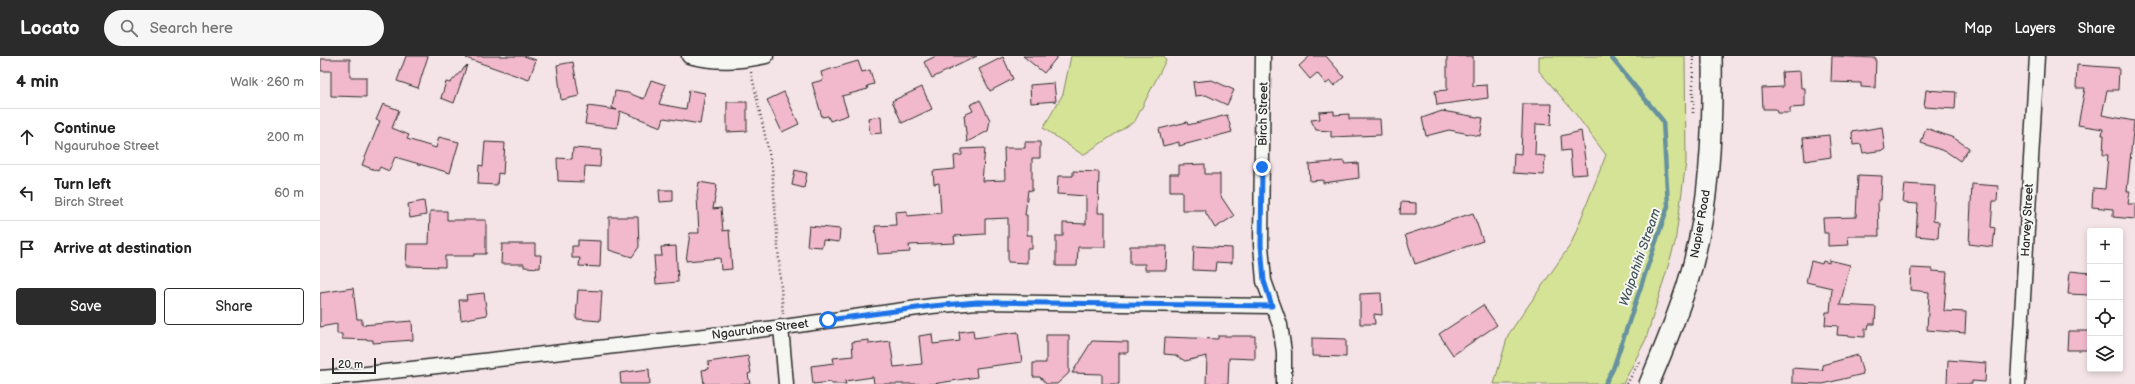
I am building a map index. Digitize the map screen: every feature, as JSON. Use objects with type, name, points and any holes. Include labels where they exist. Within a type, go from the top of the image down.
[{"type":"main road","name":"Napier Road","points":[[1649,384],[1687,284],[1700,233],[1708,176],[1712,98],[1712,56]]},
{"type":"street","points":[[689,56],[713,61],[749,60],[766,56]]},
{"type":"street","name":"Birch Street","points":[[1263,56],[1261,245],[1264,281],[1280,326],[1284,352],[1284,384]]},
{"type":"street","name":"Harvey Street","points":[[2018,384],[2037,56]]},
{"type":"street","name":"Ngauruhoe Street","points":[[320,378],[782,327],[932,306],[977,302],[1272,306]]},
{"type":"street","points":[[782,327],[786,384]]},
{"type":"path","points":[[1693,56],[1693,118]]},
{"type":"path","points":[[749,60],[772,167],[782,327]]},
{"type":"path","points":[[1627,384],[1640,359]]},
{"type":"green space","points":[[1071,56],[1164,56],[1166,60],[1135,121],[1083,155],[1043,128],[1063,94]]},
{"type":"green space","points":[[1539,56],[1685,56],[1686,162],[1675,243],[1646,339],[1623,384],[1494,384],[1508,335],[1571,244],[1606,155],[1574,112],[1539,71]]},
{"type":"building","points":[[406,56],[428,56],[418,88],[397,81]]},
{"type":"building","points":[[466,56],[524,56],[536,60],[529,80],[466,58]]},
{"type":"building","points":[[936,56],[977,56],[932,78],[924,62]]},
{"type":"building","points":[[1023,56],[1058,56],[1044,73]]},
{"type":"building","points":[[1310,56],[1326,56],[1344,77],[1334,86],[1330,81],[1326,84],[1317,73],[1310,79],[1299,66]]},
{"type":"building","points":[[1447,56],[1473,56],[1473,86],[1487,85],[1488,98],[1437,105],[1435,91],[1447,90]]},
{"type":"building","points":[[1832,56],[1876,58],[1875,88],[1861,87],[1861,83],[1831,82]]},
{"type":"building","points":[[1003,57],[1013,79],[990,91],[979,69]]},
{"type":"building","points":[[321,59],[350,59],[350,77],[366,77],[366,97],[331,96],[331,71],[321,71]]},
{"type":"building","points":[[858,61],[862,72],[870,70],[874,84],[867,86],[868,89],[842,96],[848,115],[830,121],[828,116],[822,117],[812,83],[823,80],[821,72]]},
{"type":"building","points":[[573,62],[579,96],[561,100],[557,65]]},
{"type":"building","points":[[467,65],[454,103],[441,98],[446,82],[450,83]]},
{"type":"building","points":[[2077,65],[2119,68],[2118,90],[2107,90],[2102,115],[2134,121],[2127,191],[2130,191],[2128,204],[2135,204],[2135,219],[2113,217],[2113,209],[2092,207],[2093,188],[2105,189],[2108,155],[2103,155],[2103,129],[2078,125],[2085,88],[2076,88]]},
{"type":"building","points":[[1800,71],[1801,88],[1805,88],[1805,107],[1790,108],[1790,113],[1777,113],[1776,109],[1763,109],[1762,88],[1783,87],[1782,72]]},
{"type":"building","points":[[651,80],[666,85],[659,104],[686,109],[689,90],[705,93],[700,124],[664,118],[661,127],[620,111],[617,128],[585,124],[588,106],[617,110],[612,108],[615,91],[628,93],[644,99]]},
{"type":"building","points":[[1212,80],[1234,90],[1227,105],[1206,95],[1195,96],[1193,82]]},
{"type":"building","points":[[1054,83],[1056,101],[1031,103],[1030,85]]},
{"type":"building","points":[[922,87],[932,109],[902,123],[892,101]]},
{"type":"building","points":[[1926,90],[1956,92],[1955,109],[1924,107]]},
{"type":"building","points":[[784,92],[799,124],[782,132],[767,100]]},
{"type":"building","points":[[980,100],[990,120],[988,131],[967,142],[964,115],[973,111],[970,105]]},
{"type":"building","points":[[727,102],[747,102],[747,131],[727,132]]},
{"type":"building","points":[[383,104],[399,110],[392,128],[409,135],[407,139],[436,148],[439,137],[459,142],[450,173],[395,157],[389,171],[380,167],[378,171],[362,165],[380,121],[376,120]]},
{"type":"building","points":[[1523,104],[1552,104],[1551,125],[1536,124],[1535,155],[1545,156],[1544,175],[1513,173],[1514,153],[1521,154]]},
{"type":"building","points":[[1334,111],[1334,115],[1349,114],[1349,119],[1380,119],[1381,135],[1331,137],[1331,131],[1316,130],[1311,120],[1320,119],[1319,112]]},
{"type":"building","points":[[1442,111],[1483,118],[1480,136],[1449,130],[1426,136],[1422,118]]},
{"type":"building","points":[[1227,115],[1232,132],[1179,146],[1179,142],[1163,146],[1159,129],[1187,122],[1188,125]]},
{"type":"building","points":[[881,116],[882,133],[870,134],[868,118]]},
{"type":"building","points":[[1882,127],[1885,150],[1863,153],[1861,144],[1853,145],[1852,132]]},
{"type":"building","points":[[1926,128],[1954,138],[1969,148],[1960,161],[1947,152],[1921,143]]},
{"type":"building","points":[[1581,131],[1587,174],[1572,175],[1570,150],[1562,151],[1561,136]]},
{"type":"building","points":[[1829,135],[1831,157],[1805,161],[1803,138]]},
{"type":"building","points":[[485,142],[505,143],[503,174],[498,173],[497,185],[478,184],[479,165],[483,166]]},
{"type":"building","points":[[1025,142],[1040,142],[1040,158],[1032,158],[1032,191],[1028,190],[1025,215],[1027,215],[1027,235],[1032,235],[1032,249],[1027,249],[1027,263],[1008,262],[1008,218],[985,219],[985,234],[954,236],[955,243],[909,245],[910,252],[878,254],[875,226],[896,225],[895,212],[907,211],[907,216],[941,213],[939,183],[934,184],[933,171],[955,169],[954,156],[962,155],[962,149],[985,148],[982,181],[1005,180],[1004,148],[1025,148]]},
{"type":"building","points":[[573,148],[601,150],[600,167],[585,166],[584,182],[558,181],[557,158],[572,159]]},
{"type":"building","points":[[1344,161],[1344,164],[1358,163],[1359,178],[1323,183],[1323,180],[1310,181],[1309,164]]},
{"type":"building","points":[[1205,164],[1205,174],[1220,174],[1220,195],[1234,216],[1215,228],[1204,210],[1182,210],[1182,191],[1170,191],[1170,174],[1179,174],[1179,165]]},
{"type":"building","points":[[795,170],[807,173],[804,188],[792,185]]},
{"type":"building","points":[[1073,171],[1099,172],[1098,213],[1105,213],[1105,247],[1078,247],[1077,266],[1056,266],[1056,236],[1063,236],[1063,223],[1086,224],[1086,196],[1057,194],[1058,176],[1073,176]]},
{"type":"building","points":[[1858,175],[1882,176],[1881,200],[1878,200],[1879,236],[1848,236],[1849,245],[1828,246],[1828,233],[1824,233],[1823,218],[1856,217]]},
{"type":"building","points":[[699,182],[717,185],[713,209],[721,208],[723,231],[729,230],[732,269],[721,270],[720,258],[686,261],[690,233],[699,233],[697,196]]},
{"type":"building","points":[[1905,184],[1935,186],[1933,221],[1939,222],[1938,238],[1916,236],[1918,204],[1903,203]]},
{"type":"building","points":[[1972,184],[1998,186],[1997,201],[1993,201],[1991,227],[1995,228],[1993,247],[1969,244]]},
{"type":"building","points":[[659,190],[673,190],[673,201],[660,202]]},
{"type":"building","points":[[424,201],[426,215],[410,218],[408,204]]},
{"type":"building","points":[[1401,202],[1416,203],[1416,214],[1400,214]]},
{"type":"building","points":[[430,211],[447,211],[447,220],[486,220],[486,254],[474,254],[474,256],[445,256],[445,267],[406,266],[407,244],[429,244]]},
{"type":"building","points":[[1473,213],[1483,241],[1415,264],[1405,235]]},
{"type":"building","points":[[609,217],[638,217],[639,247],[632,257],[609,250]]},
{"type":"building","points":[[809,226],[840,229],[839,242],[823,240],[822,247],[807,246]]},
{"type":"building","points":[[578,240],[601,241],[600,267],[579,266],[580,258],[572,258],[572,246],[578,246]]},
{"type":"building","points":[[502,244],[535,244],[535,255],[541,255],[540,268],[524,267],[524,264],[501,264]]},
{"type":"building","points":[[676,246],[678,282],[656,284],[654,256],[662,256],[661,247]]},
{"type":"building","points":[[1130,246],[1167,246],[1166,270],[1145,270],[1145,264],[1130,264]]},
{"type":"building","points":[[1194,246],[1232,248],[1232,263],[1216,262],[1215,271],[1193,270]]},
{"type":"building","points":[[1829,260],[1850,265],[1840,305],[1876,307],[1875,324],[1869,324],[1868,329],[1865,329],[1865,337],[1837,335],[1838,326],[1825,325],[1826,312],[1830,312],[1832,288],[1806,282],[1811,261],[1822,264],[1823,261],[1829,263]]},
{"type":"building","points":[[1911,268],[1932,269],[1932,271],[1947,272],[1944,311],[1966,312],[1965,333],[1927,330],[1929,292],[1910,290]]},
{"type":"building","points":[[2070,271],[2087,273],[2087,295],[2068,294]]},
{"type":"building","points":[[353,288],[357,319],[362,319],[362,325],[412,321],[413,340],[373,343],[373,340],[342,339],[342,334],[337,334],[337,324],[320,327],[320,293]]},
{"type":"building","points":[[578,290],[602,291],[600,321],[576,319]]},
{"type":"building","points":[[484,293],[487,315],[461,320],[459,300],[467,300],[466,295]]},
{"type":"building","points":[[1381,293],[1382,315],[1374,314],[1375,324],[1360,324],[1360,294]]},
{"type":"building","points":[[1483,305],[1497,325],[1453,355],[1439,334]]},
{"type":"building","points":[[973,330],[974,338],[1018,332],[1022,362],[976,368],[977,377],[933,384],[874,384],[873,377],[845,381],[846,384],[832,384],[831,382],[813,384],[811,366],[834,363],[833,358],[853,356],[852,342],[869,340],[869,344],[890,341],[894,367],[922,364],[919,336],[932,334],[933,344],[960,341],[959,332]]},
{"type":"building","points":[[2068,331],[2087,331],[2087,350],[2067,350]]},
{"type":"building","points":[[1046,335],[1069,335],[1069,373],[1057,384],[1046,384],[1040,377],[1033,377],[1033,363],[1046,363]]},
{"type":"building","points":[[1218,336],[1255,336],[1255,359],[1229,358],[1228,384],[1206,384],[1207,356],[1185,361],[1175,355],[1164,354],[1165,337],[1218,339]]},
{"type":"building","points":[[1312,338],[1346,339],[1346,357],[1312,356]]},
{"type":"building","points":[[1092,341],[1128,342],[1128,353],[1119,353],[1119,384],[1102,384],[1102,374],[1072,373]]},
{"type":"building","points":[[1858,355],[1863,374],[1823,384],[1792,383],[1792,368],[1823,370],[1822,365]]},
{"type":"building","points":[[748,356],[751,373],[748,374],[750,384],[704,384],[702,370],[709,369],[708,362]]},
{"type":"building","points":[[1948,360],[1986,363],[1985,382],[1972,381],[1972,384],[1947,384]]},
{"type":"building","points":[[649,369],[650,384],[621,384],[620,373]]},
{"type":"waterway","name":"Waipahihi Stream","points":[[1605,384],[1613,369],[1668,206],[1663,121],[1610,56]]},
{"type":"route","points":[[828,320],[932,306],[977,302],[1272,306],[1264,281],[1261,245],[1262,167]]}]
